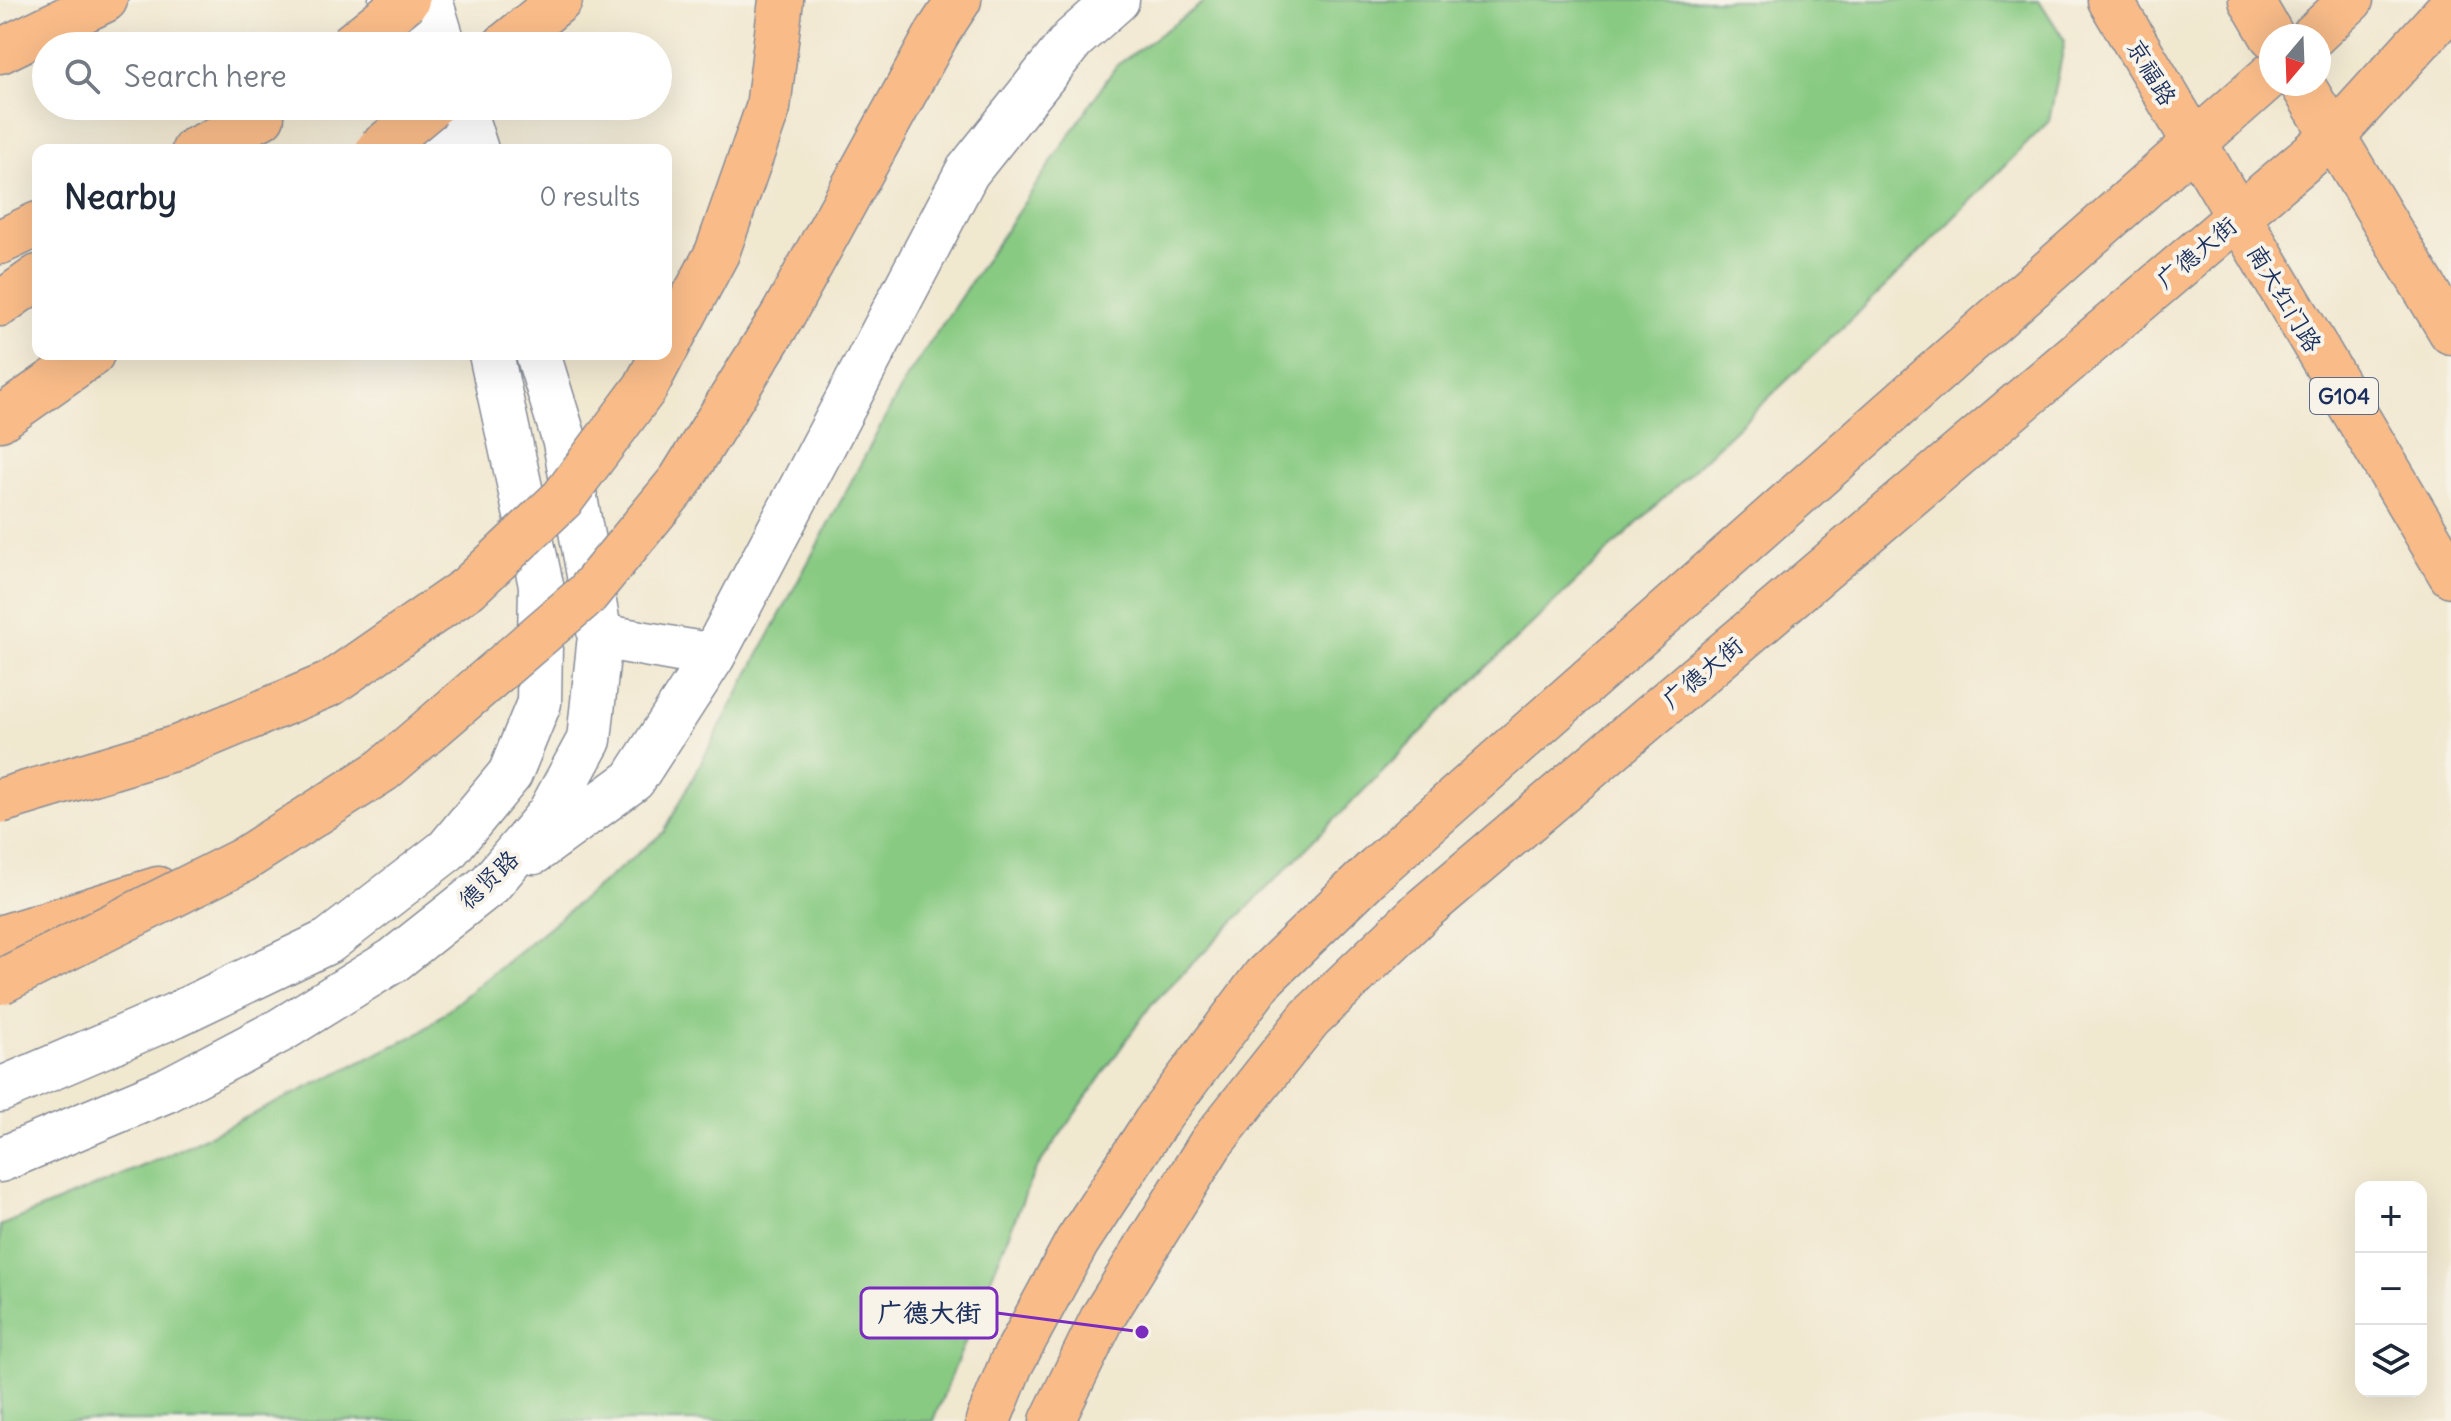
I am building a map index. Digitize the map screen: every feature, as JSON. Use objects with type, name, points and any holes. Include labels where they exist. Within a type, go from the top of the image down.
[{"type":"main road","points":[[41,32],[105,0]]},
{"type":"main road","points":[[367,32],[407,0]]},
{"type":"main road","points":[[521,32],[560,0]]},
{"type":"main road","points":[[672,339],[717,253],[768,108],[781,0]]},
{"type":"main road","name":"京福路","points":[[2110,0],[2195,143]]},
{"type":"main road","points":[[2251,0],[2265,24]]},
{"type":"main road","points":[[2326,24],[2351,0]]},
{"type":"main road","name":"广德大街","points":[[1052,1421],[1103,1317],[1211,1143],[1310,1018],[1424,909],[2334,135],[2451,6]]},
{"type":"main road","points":[[0,982],[222,870],[383,770],[587,594],[680,481],[783,315],[948,16]]},
{"type":"main road","points":[[0,51],[32,36]]},
{"type":"main road","points":[[988,1421],[1011,1364],[1077,1242],[1155,1123],[1264,977],[1378,867],[2259,86]]},
{"type":"main road","points":[[2310,96],[2451,332]]},
{"type":"main road","points":[[206,144],[253,120]]},
{"type":"main road","points":[[224,144],[258,120]]},
{"type":"main road","points":[[385,144],[414,120]]},
{"type":"main road","name":"南大红门路","points":[[2195,143],[2451,575]]},
{"type":"main road","points":[[0,242],[32,227]]},
{"type":"main road","points":[[0,304],[32,281]]},
{"type":"main road","points":[[0,419],[84,360]]},
{"type":"main road","points":[[0,801],[179,747],[330,684],[468,588],[563,498],[645,388],[661,360]]},
{"type":"main road","points":[[20,932],[222,870]]},
{"type":"street","points":[[391,0],[400,32]]},
{"type":"street","points":[[430,0],[440,32]]},
{"type":"street","points":[[490,884],[633,780],[713,656],[967,172],[1073,39],[1117,0]]},
{"type":"street","points":[[426,120],[433,144]]},
{"type":"street","points":[[466,120],[474,144]]},
{"type":"street","name":"德贤路","points":[[0,1090],[175,1015],[329,941],[447,850],[510,774],[539,703],[541,585],[492,360]]},
{"type":"street","name":"德贤路","points":[[0,1160],[167,1090],[281,1030],[394,960],[490,884],[549,814],[589,740],[600,636],[565,442],[540,360]]},
{"type":"street","points":[[600,636],[713,656]]},
{"type":"green space","points":[[1207,0],[2039,0],[2065,41],[2049,121],[1892,280],[1470,683],[1151,1005],[1034,1172],[933,1421],[0,1421],[0,1226],[162,1158],[420,1033],[664,832],[907,377],[1116,66]]},
{"type":"place","name":"广德大街","points":[[1142,1332]]}]
